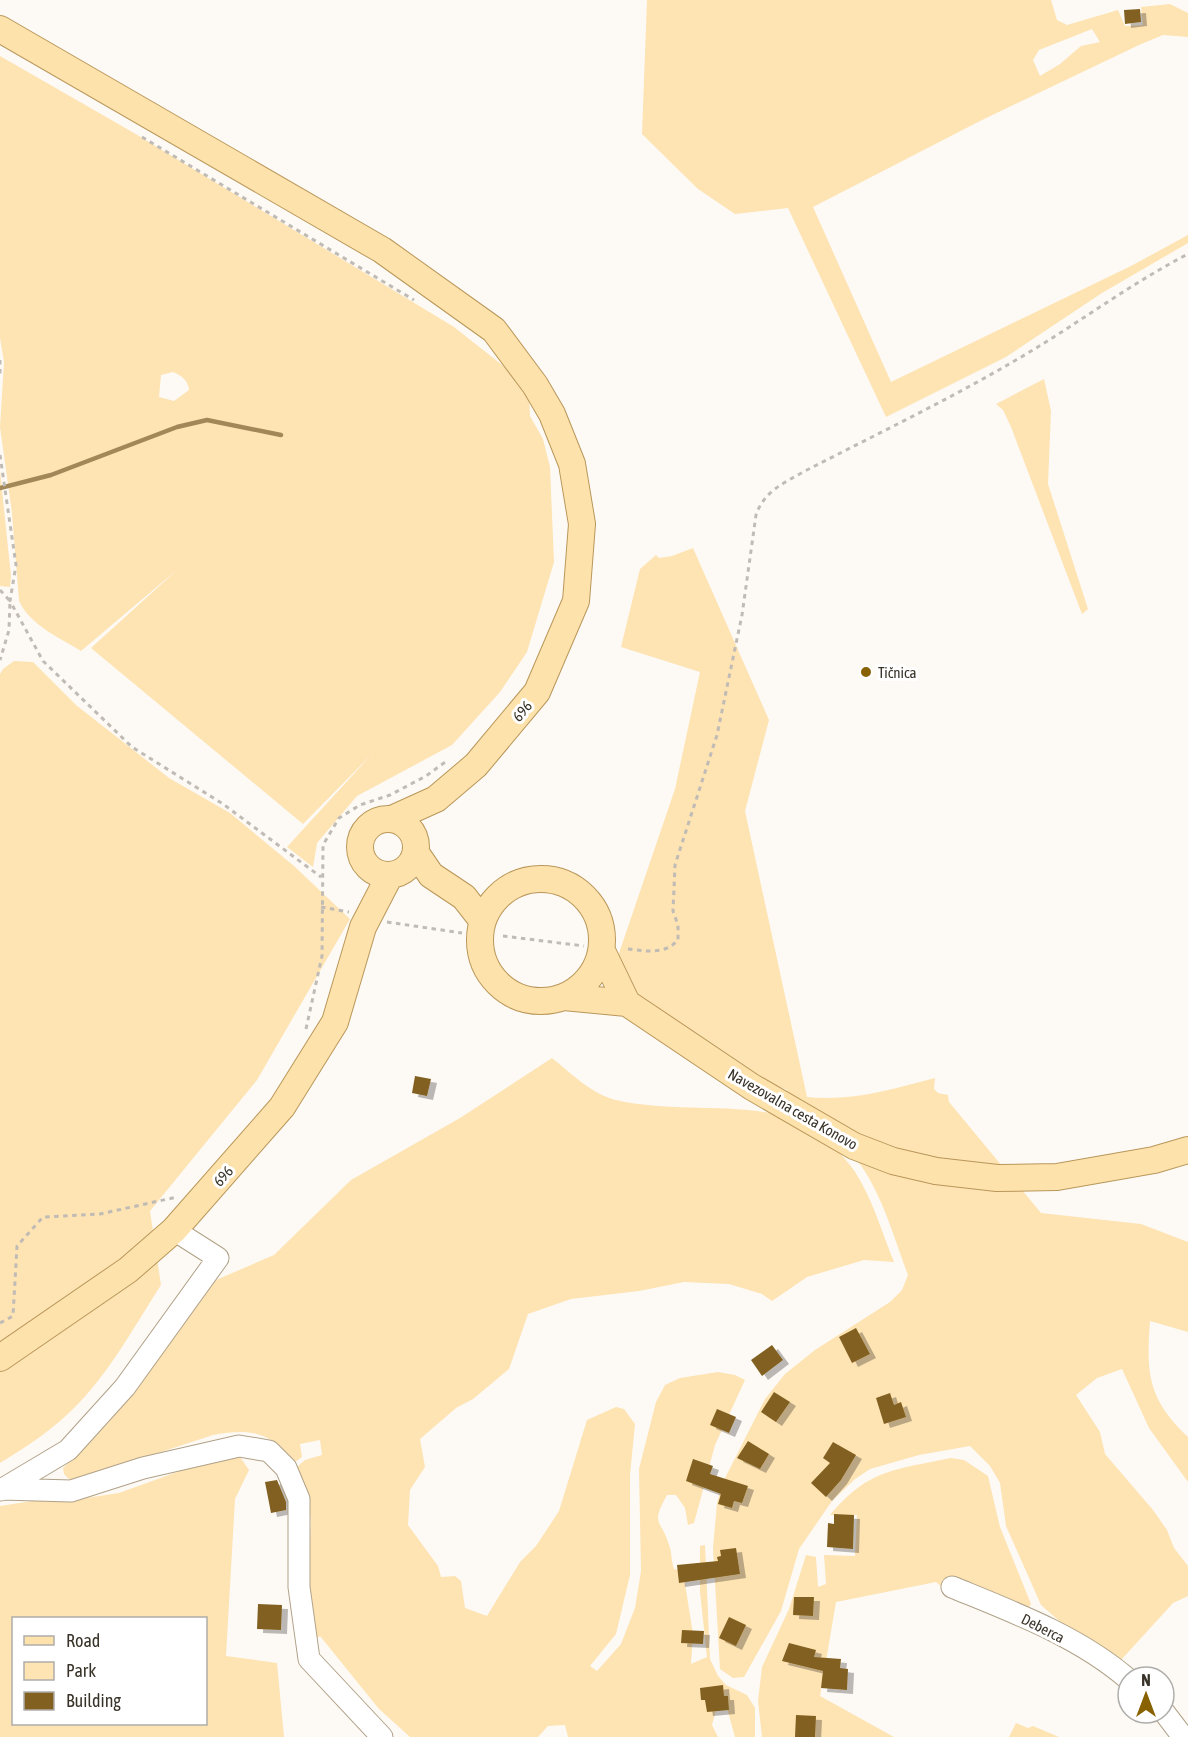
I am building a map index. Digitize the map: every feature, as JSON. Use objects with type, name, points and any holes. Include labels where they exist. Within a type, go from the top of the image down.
[{"type":"main road","name":"696","points":[[0,29],[382,250],[494,330],[535,385],[552,414],[572,464],[582,524],[576,601],[537,692],[476,765],[436,799],[394,818],[385,818],[367,826],[359,844],[365,863],[367,920]]},
{"type":"main road","name":"696","points":[[0,1358],[128,1270],[174,1230],[282,1107],[335,1022],[367,920],[408,860],[436,799]]},
{"type":"main road","points":[[394,818],[410,827],[408,860]]},
{"type":"main road","points":[[365,863],[380,874],[408,860]]},
{"type":"main road","points":[[408,860],[464,897],[472,926]]},
{"type":"main road","points":[[464,897],[507,888],[525,880],[546,878],[566,883],[583,894],[595,911],[602,930],[594,949],[627,1003]]},
{"type":"main road","points":[[472,926],[507,888]]},
{"type":"main road","name":"Navezovalna cesta Konovo","points":[[472,926],[478,939],[482,959],[491,977],[506,991],[525,1000],[544,1002],[564,997],[582,986],[595,970],[594,949]]},
{"type":"main road","name":"Navezovalna cesta Konovo","points":[[564,997],[627,1003],[752,1087],[854,1146],[893,1161],[936,1171],[997,1178],[1057,1177],[1154,1160],[1188,1150]]},
{"type":"street","points":[[1,1490],[68,1450],[125,1387],[218,1258],[174,1230]]},
{"type":"street","points":[[1,1490],[71,1491],[143,1468],[239,1446],[269,1451],[286,1468],[299,1499],[299,1587],[309,1659],[382,1737]]},
{"type":"street","name":"Deberca","points":[[952,1587],[1034,1622],[1116,1669]]},
{"type":"street","points":[[1174,1725],[1183,1737]]},
{"type":"path","points":[[136,133],[417,302]]},
{"type":"path","points":[[628,950],[656,952],[672,948],[678,940],[673,911],[675,865],[717,735],[742,615],[756,515],[761,501],[774,489],[1014,362],[1069,329],[1130,286],[1188,254]]},
{"type":"path","points":[[0,360],[0,376]]},
{"type":"path","points":[[0,454],[16,565],[10,601],[9,630],[0,660]]},
{"type":"path","points":[[0,590],[10,601],[43,661],[132,747],[223,804],[321,877]]},
{"type":"path","points":[[306,1032],[322,956],[323,845],[339,818],[360,805],[390,795],[426,777],[453,757]]},
{"type":"path","points":[[321,907],[367,920],[472,926]]},
{"type":"path","points":[[503,936],[594,949]]},
{"type":"path","points":[[0,1323],[13,1316],[16,1246],[43,1217],[100,1214],[178,1197]]},
{"type":"green space","points":[[647,0],[1051,0],[1057,20],[1067,25],[1118,10],[1125,26],[1143,25],[1141,7],[1170,4],[1188,13],[1188,37],[1163,35],[1139,45],[982,120],[813,207],[891,382],[1131,266],[1188,235],[1188,243],[1102,293],[1006,357],[886,417],[788,208],[735,214],[698,189],[642,134]],"holes":[[[1092,29],[1100,42],[1081,46],[1060,64],[1040,76],[1033,60],[1039,50]]]},
{"type":"green space","points":[[0,56],[134,133],[454,327],[506,368],[529,394],[530,416],[543,439],[550,467],[554,562],[527,652],[500,692],[452,745],[357,796],[317,843],[313,867],[287,847],[372,754],[303,824],[91,648],[178,569],[81,651],[46,630],[24,610],[19,601],[12,513],[0,427],[4,362],[0,338]],"holes":[[[173,372],[186,381],[189,390],[174,401],[159,397],[161,375]]]},
{"type":"green space","points":[[1044,379],[1051,411],[1048,484],[1088,609],[1082,614],[1011,427],[1003,410],[996,404]]},
{"type":"green space","points":[[0,471],[11,576],[10,587],[0,586]]},
{"type":"green space","points":[[693,548],[769,720],[745,811],[807,1097],[856,1096],[935,1078],[934,1089],[938,1093],[948,1095],[949,1102],[1041,1213],[1141,1224],[1188,1242],[1188,1332],[1150,1321],[1149,1356],[1152,1385],[1157,1398],[1188,1437],[1188,1482],[1149,1428],[1122,1369],[1097,1378],[1076,1395],[1100,1432],[1105,1454],[1153,1510],[1167,1530],[1174,1548],[1188,1566],[1188,1596],[1173,1603],[1121,1660],[1088,1646],[1041,1605],[1006,1526],[1000,1483],[990,1466],[970,1446],[919,1455],[870,1469],[855,1479],[832,1501],[799,1549],[781,1611],[744,1677],[733,1678],[720,1669],[713,1548],[717,1503],[723,1482],[765,1399],[785,1374],[815,1350],[890,1302],[902,1290],[908,1275],[882,1205],[865,1172],[836,1138],[776,1107],[787,1090],[675,1044],[603,1000],[675,789],[700,672],[621,647],[640,569],[656,555],[659,558],[672,556]]},
{"type":"green space","points":[[14,661],[33,662],[76,705],[169,778],[230,813],[294,866],[350,919],[257,1080],[150,1211],[161,1285],[122,1347],[90,1391],[69,1413],[41,1436],[0,1463],[0,674]]},
{"type":"green space","points":[[552,1058],[590,1088],[616,1100],[659,1106],[767,1112],[788,1117],[809,1127],[830,1143],[861,1182],[871,1201],[894,1262],[864,1260],[807,1277],[772,1301],[762,1294],[729,1284],[684,1282],[639,1291],[571,1299],[528,1314],[509,1369],[473,1399],[456,1408],[420,1439],[425,1467],[410,1490],[408,1525],[438,1566],[441,1577],[455,1576],[461,1581],[465,1608],[487,1616],[520,1562],[536,1546],[559,1511],[587,1420],[616,1407],[624,1409],[635,1424],[630,1475],[630,1575],[616,1634],[590,1666],[597,1671],[621,1644],[635,1608],[641,1571],[639,1469],[656,1402],[665,1385],[680,1378],[718,1372],[735,1375],[745,1380],[715,1445],[694,1523],[688,1525],[685,1508],[676,1495],[667,1495],[658,1517],[670,1548],[674,1569],[683,1571],[693,1634],[691,1664],[707,1657],[700,1592],[700,1546],[705,1545],[710,1659],[718,1676],[726,1685],[747,1695],[755,1708],[755,1737],[735,1737],[725,1701],[719,1699],[712,1725],[718,1737],[568,1737],[565,1725],[548,1726],[538,1737],[410,1737],[379,1709],[320,1636],[314,1640],[307,1604],[311,1521],[308,1499],[297,1467],[305,1460],[322,1455],[320,1440],[300,1444],[302,1457],[294,1463],[277,1444],[268,1438],[249,1432],[238,1432],[213,1435],[79,1479],[69,1479],[64,1474],[63,1468],[107,1424],[147,1373],[167,1340],[216,1280],[274,1255],[351,1180],[460,1118]]},
{"type":"green space","points":[[238,1454],[249,1470],[235,1499],[226,1656],[277,1663],[284,1737],[0,1737],[0,1506],[45,1499],[73,1500],[119,1493],[213,1459]]},
{"type":"green space","points":[[951,1458],[964,1460],[988,1476],[1000,1527],[1031,1604],[1029,1607],[990,1593],[960,1591],[949,1593],[936,1582],[836,1602],[820,1696],[894,1737],[762,1737],[758,1701],[762,1667],[789,1609],[806,1555],[816,1557],[818,1587],[826,1584],[824,1555],[855,1556],[857,1515],[830,1515],[844,1500],[871,1479],[899,1469]]},
{"type":"green space","points":[[1016,1723],[1028,1728],[1033,1726],[1059,1737],[1009,1737]]},
{"type":"building","points":[[1140,9],[1141,22],[1125,24],[1124,10]]},
{"type":"building","points":[[415,1076],[431,1079],[427,1096],[412,1093]]},
{"type":"building","points":[[856,1328],[870,1354],[852,1363],[839,1337]]},
{"type":"building","points":[[772,1345],[783,1360],[762,1376],[751,1360]]},
{"type":"building","points":[[774,1392],[790,1402],[776,1422],[761,1412]]},
{"type":"building","points":[[890,1393],[894,1405],[901,1402],[906,1417],[884,1424],[876,1398]]},
{"type":"building","points":[[717,1409],[736,1417],[729,1433],[710,1425]]},
{"type":"building","points":[[748,1441],[769,1454],[760,1469],[737,1458]]},
{"type":"building","points":[[833,1442],[856,1455],[841,1480],[826,1497],[811,1483],[830,1463],[823,1458]]},
{"type":"building","points":[[693,1459],[713,1466],[710,1474],[748,1486],[742,1503],[734,1501],[732,1508],[718,1504],[721,1494],[686,1481]]},
{"type":"building","points":[[277,1480],[286,1502],[286,1510],[271,1513],[265,1482]]},
{"type":"building","points":[[834,1514],[854,1515],[853,1549],[827,1547],[828,1523],[834,1524]]},
{"type":"building","points":[[736,1548],[740,1574],[679,1583],[677,1565],[718,1561],[717,1557],[721,1556],[720,1550]]},
{"type":"building","points":[[794,1597],[814,1597],[813,1616],[793,1615]]},
{"type":"building","points":[[258,1604],[282,1605],[281,1630],[257,1629]]},
{"type":"building","points":[[729,1617],[746,1625],[736,1646],[719,1638]]},
{"type":"building","points":[[682,1630],[704,1631],[703,1644],[681,1643]]},
{"type":"building","points":[[789,1643],[816,1650],[814,1657],[841,1659],[840,1668],[848,1669],[847,1690],[821,1688],[823,1671],[782,1661]]},
{"type":"building","points":[[723,1685],[724,1696],[728,1696],[729,1710],[707,1712],[705,1700],[701,1700],[700,1688]]},
{"type":"building","points":[[796,1715],[816,1716],[815,1737],[795,1737]]},
{"type":"waterway","points":[[0,488],[51,475],[177,427],[207,420],[281,435]]},
{"type":"place","name":"Tičnica","points":[[866,672]]}]
